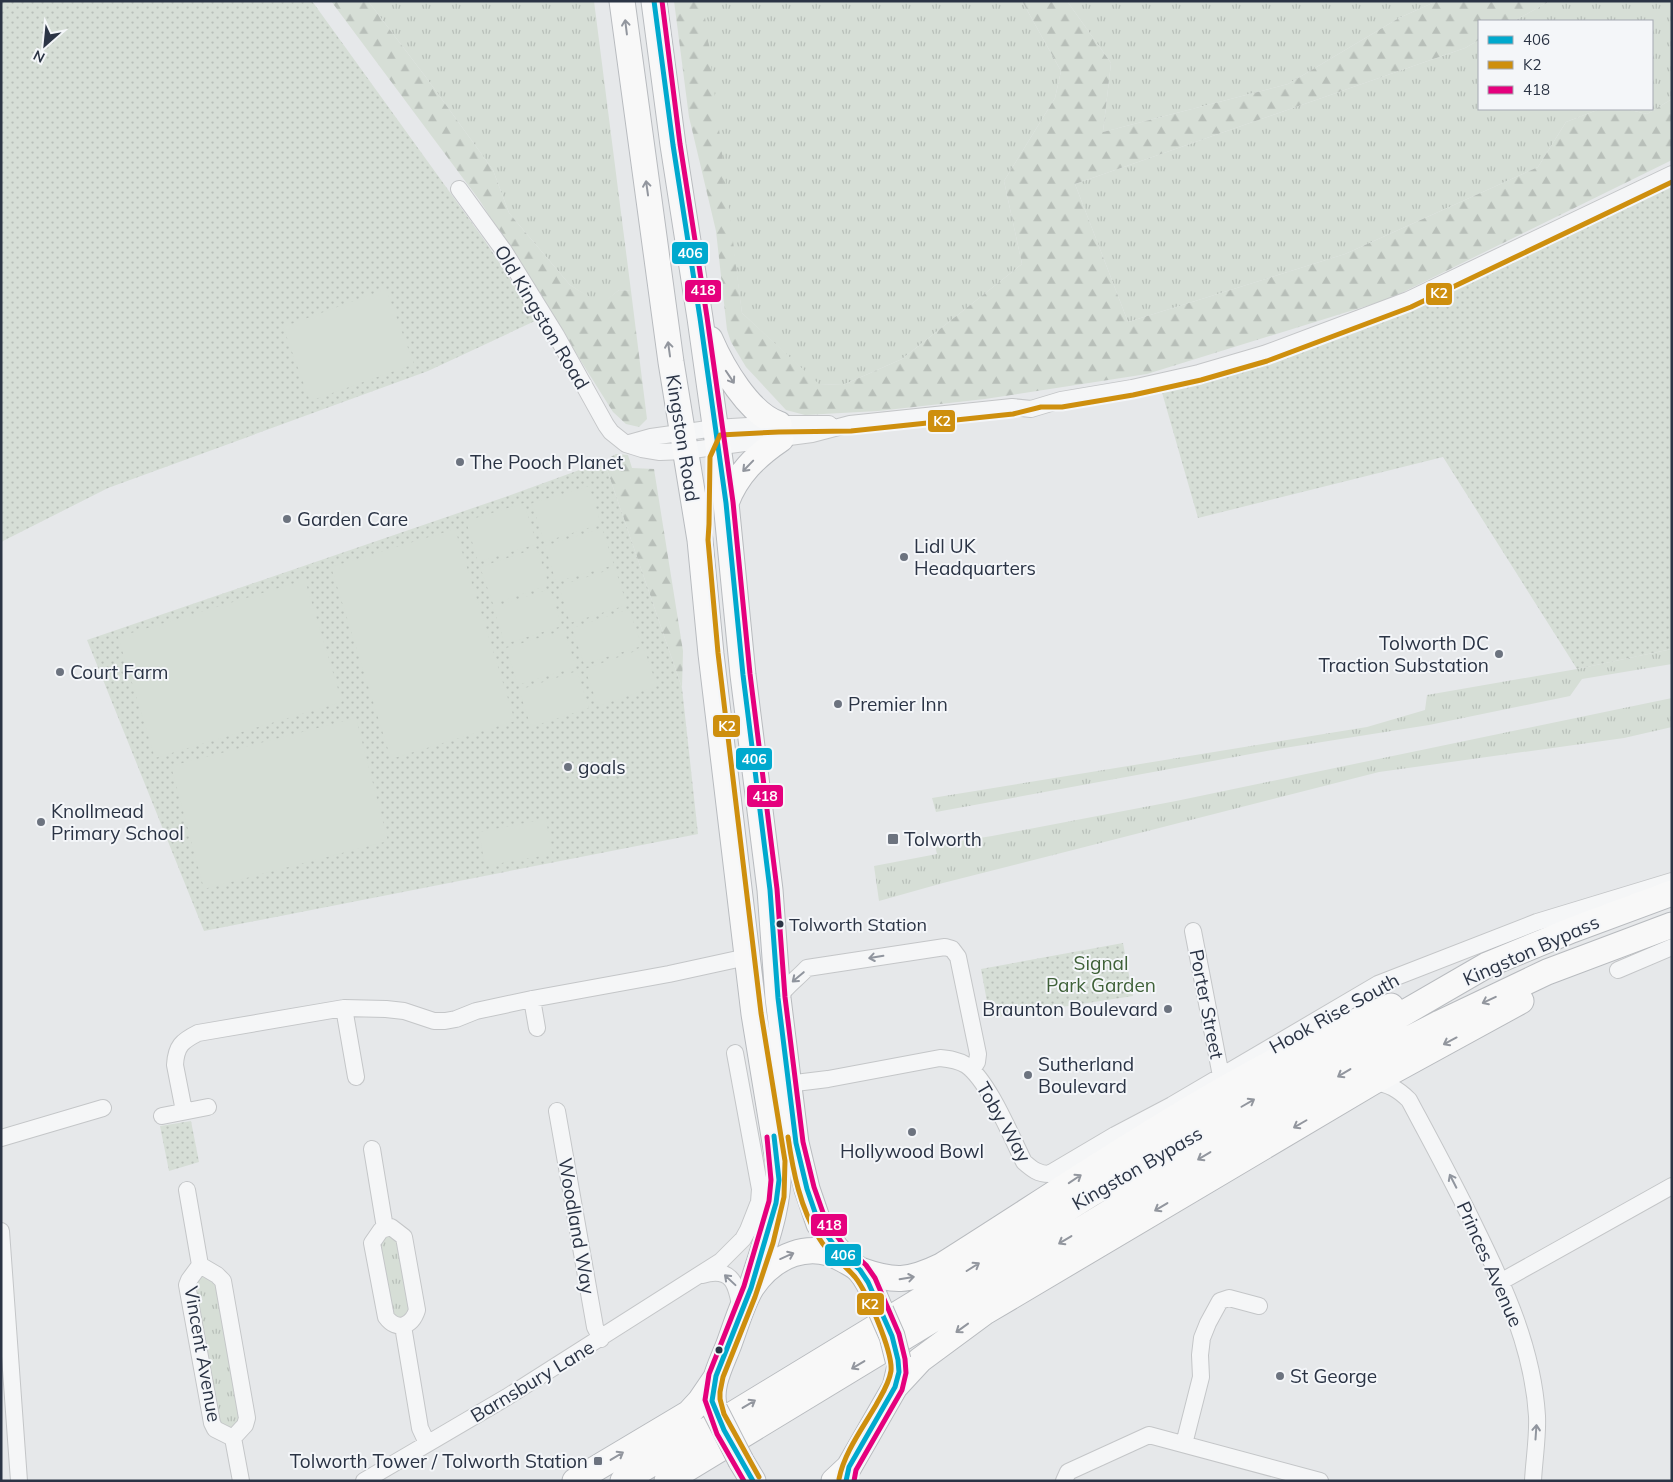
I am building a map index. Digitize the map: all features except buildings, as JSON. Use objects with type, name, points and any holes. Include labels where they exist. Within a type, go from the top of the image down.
[{"type":"highway","name":"Kingston Road","points":[[622,1],[701,442],[726,502],[743,675],[770,890],[778,998],[796,1143],[807,1189],[820,1224],[826,1236],[868,1282],[892,1336],[899,1372],[895,1387]]},
{"type":"highway","name":"Kingston Road","points":[[654,1],[673,145],[700,318],[701,442]]},
{"type":"highway","points":[[700,318],[717,356],[732,380],[746,398],[780,432],[764,451],[740,474],[731,488],[726,502]]},
{"type":"highway","points":[[575,1481],[689,1413],[700,1401],[716,1376],[751,1288],[771,1225],[779,1180],[778,1160],[754,1014],[712,664],[700,540],[702,524],[701,442]]},
{"type":"highway","name":"Kingston Bypass","points":[[623,1481],[1091,1194],[1487,965],[1572,930],[1672,894]]},
{"type":"highway","points":[[834,1481],[849,1467],[895,1387],[920,1360],[984,1312],[1373,1082],[1578,970],[1669,933]]},
{"type":"highway","name":"Kingston Bypass","points":[[667,1481],[1148,1189],[1354,1067],[1547,972],[1669,933]]},
{"type":"highway","points":[[751,1288],[777,1261],[798,1252],[809,1250],[838,1256],[855,1267],[889,1279],[907,1279],[926,1274],[1035,1207],[1089,1169],[1234,1084],[1362,1017],[1487,965]]},
{"type":"highway","points":[[716,1376],[712,1401],[747,1471]]},
{"type":"street","name":"Old Kingston Road","points":[[459,189],[504,251],[546,318],[606,425],[611,432],[626,444],[651,437],[701,442],[1012,407],[1040,399],[1061,400],[1142,386],[1199,373],[1264,354],[1408,300],[1672,174]]},
{"type":"street","name":"Hook Rise South","points":[[1042,1174],[1049,1174],[1378,984],[1537,922],[1672,881]]},
{"type":"street","name":"Porter Street","points":[[1193,931],[1221,1076]]},
{"type":"street","points":[[1618,970],[1669,933]]},
{"type":"street","points":[[778,998],[788,985],[807,968],[924,949],[945,947],[952,949],[958,957],[978,1054],[977,1062],[972,1070]]},
{"type":"street","points":[[184,1111],[175,1064],[176,1057],[180,1044],[198,1033],[344,1008],[404,1011],[434,1021],[445,1021],[476,1011],[532,999],[747,957]]},
{"type":"street","points":[[532,999],[537,1028]]},
{"type":"street","points":[[344,1008],[356,1077]]},
{"type":"street","name":"Barnsbury Lane","points":[[364,1481],[507,1397],[600,1339],[721,1261],[743,1239],[755,1214],[759,1202],[760,1189],[736,1053]]},
{"type":"street","name":"Toby Way","points":[[788,1084],[828,1079],[940,1058],[953,1060],[965,1065],[981,1079],[1024,1162],[1042,1174],[1035,1207]]},
{"type":"street","name":"Princes Avenue","points":[[1373,1082],[1387,1084],[1399,1090],[1409,1100],[1502,1281],[1519,1326],[1533,1385],[1537,1417],[1533,1481]]},
{"type":"street","points":[[162,1116],[208,1107]]},
{"type":"street","points":[[1,1138],[103,1108]]},
{"type":"street","name":"Woodland Way","points":[[557,1111],[595,1327],[600,1339]]},
{"type":"street","points":[[372,1149],[386,1228]]},
{"type":"street","points":[[1502,1281],[1672,1186]]},
{"type":"street","name":"Vincent Avenue","points":[[186,1190],[200,1265],[187,1286],[212,1423],[215,1429],[234,1438]]},
{"type":"street","points":[[390,1227],[400,1232],[404,1237],[417,1310],[410,1324],[403,1326],[394,1324],[386,1317],[372,1243],[376,1234],[390,1227]]},
{"type":"street","points":[[1,1231],[19,1481]]},
{"type":"street","name":"Vincent Avenue","points":[[200,1265],[217,1274],[222,1282],[247,1418],[245,1426],[234,1438]]},
{"type":"street","name":"Barnsbury Lane","points":[[697,1276],[715,1272],[729,1277],[736,1286],[741,1313]]},
{"type":"street","points":[[1184,1444],[1201,1377],[1200,1355],[1202,1338],[1208,1323],[1220,1301],[1229,1298],[1259,1306]]},
{"type":"street","points":[[403,1326],[420,1428],[427,1443]]},
{"type":"street","points":[[1064,1481],[1068,1472],[1149,1435],[1184,1444],[1276,1475],[1320,1481]]},
{"type":"street","name":"Vincent Avenue","points":[[234,1438],[240,1481]]},
{"type":"green space","points":[[1,1],[312,1],[485,241],[537,320],[428,371],[108,488],[1,542]]},
{"type":"green space","points":[[331,1],[368,1],[493,170],[509,213],[570,285],[601,304],[619,290],[631,291],[647,419],[639,427],[626,424],[613,412],[480,201]]},
{"type":"green space","points":[[368,1],[594,1],[631,291],[619,290],[601,305],[570,285],[509,213],[493,170]]},
{"type":"green space","points":[[674,1],[703,1],[742,313],[819,384],[843,385],[902,359],[1022,264],[1004,181],[1055,98],[1061,71],[1022,1],[1067,1],[1111,63],[1103,132],[1288,84],[1399,18],[1437,1],[1550,1],[1516,20],[1478,20],[1478,41],[1465,48],[1075,184],[1128,322],[1345,254],[1538,167],[1566,122],[1597,110],[1630,110],[1647,114],[1672,99],[1672,160],[1389,299],[1147,374],[985,399],[878,411],[805,415],[786,410],[746,367],[731,342],[727,330],[716,231],[689,117]]},
{"type":"green space","points":[[702,1],[1022,1],[1061,71],[1055,98],[1004,181],[1022,264],[902,359],[843,385],[818,384],[742,313]]},
{"type":"green space","points":[[1067,1],[1437,1],[1399,18],[1288,84],[1103,132],[1111,63]]},
{"type":"green space","points":[[1550,1],[1672,1],[1672,99],[1647,114],[1630,110],[1653,110],[1653,20],[1516,20]]},
{"type":"green space","points":[[1478,41],[1478,110],[1597,110],[1566,122],[1538,167],[1345,254],[1128,322],[1075,184],[1465,48]]},
{"type":"green space","points":[[1672,184],[1672,649],[1577,669],[1443,457],[1198,518],[1161,389],[1288,355],[1408,307]]},
{"type":"green space","points":[[386,289],[414,364],[310,401],[283,327]]},
{"type":"green space","points":[[616,454],[628,455],[632,468],[654,469],[683,651],[682,688],[604,461]]},
{"type":"green space","points":[[604,461],[682,688],[698,834],[204,931],[87,640],[508,496]]},
{"type":"green space","points":[[589,486],[601,524],[544,542],[532,503]]},
{"type":"green space","points":[[524,503],[537,544],[478,562],[466,521]]},
{"type":"green space","points":[[602,528],[614,565],[556,582],[545,546]]},
{"type":"green space","points":[[455,529],[515,721],[391,759],[331,567]]},
{"type":"green space","points":[[537,548],[549,585],[493,604],[480,567]]},
{"type":"green space","points":[[615,568],[627,605],[570,623],[559,586]]},
{"type":"green space","points":[[305,580],[342,702],[155,758],[118,637]]},
{"type":"green space","points":[[550,589],[562,626],[505,644],[493,607]]},
{"type":"green space","points":[[629,609],[642,646],[584,664],[572,628]]},
{"type":"green space","points":[[564,630],[576,667],[518,685],[506,648]]},
{"type":"green space","points":[[644,648],[657,686],[598,706],[585,669]]},
{"type":"green space","points":[[1672,649],[1672,664],[1582,679],[1570,696],[1429,725],[1278,749],[936,812],[932,798],[1367,727],[1425,710],[1427,695],[1577,669]]},
{"type":"green space","points":[[577,671],[589,708],[531,727],[519,690]]},
{"type":"green space","points":[[1672,698],[1672,727],[1624,738],[1379,772],[879,901],[874,866],[937,854],[935,845],[1176,801]]},
{"type":"green space","points":[[356,718],[388,841],[204,889],[171,766]]},
{"type":"green space","points":[[546,819],[552,854],[485,866],[479,832]]},
{"type":"green space","name":"Signal Park Garden","points":[[1123,943],[1133,996],[990,1018],[981,969]]},
{"type":"green space","points":[[191,1121],[199,1162],[169,1171],[160,1126]]},
{"type":"green space","points":[[386,1236],[394,1238],[400,1244],[411,1309],[403,1321],[390,1312],[379,1241]]},
{"type":"green space","points":[[208,1278],[218,1286],[241,1418],[229,1430],[221,1427],[217,1419],[193,1286],[195,1279]]},
{"type":"transit line","name":"406","points":[[654,1],[673,145],[726,503],[743,675],[770,890],[778,998],[796,1143],[807,1189],[819,1224],[836,1248],[860,1270],[868,1282],[892,1336],[898,1360],[899,1372],[895,1387],[849,1467],[846,1481]]},
{"type":"transit line","name":"418","points":[[662,1],[680,144],[733,502],[750,674],[777,889],[785,997],[803,1142],[814,1187],[826,1221],[842,1243],[866,1265],[875,1278],[899,1334],[905,1359],[906,1373],[902,1390],[856,1470],[854,1481]]},
{"type":"transit line","name":"K2","points":[[759,1477],[724,1414],[720,1392],[723,1377],[755,1297],[773,1243],[784,1197],[785,1161],[761,1013],[718,653],[708,540],[710,457],[720,435],[851,431],[1013,414],[1041,407],[1062,407],[1133,395],[1201,380],[1267,361],[1411,307],[1672,182]]},
{"type":"transit line","name":"406","points":[[753,1481],[724,1430],[712,1401],[716,1376],[751,1288],[776,1203],[779,1180],[774,1136]]},
{"type":"transit line","name":"418","points":[[744,1481],[717,1434],[705,1400],[709,1374],[744,1286],[769,1201],[771,1180],[767,1137]]},
{"type":"transit line","name":"K2","points":[[788,1137],[802,1202],[812,1226],[831,1254],[846,1267],[860,1285],[878,1322],[891,1362],[891,1371],[887,1385],[849,1450],[839,1479]]},
{"type":"place","name":"The Pooch Planet","points":[[460,462]]},
{"type":"place","name":"Garden Care","points":[[287,519]]},
{"type":"place","name":"Lidl UK Headquarters","points":[[904,557]]},
{"type":"place","name":"Tolworth DC Traction Substation","points":[[1499,654]]},
{"type":"place","name":"Court Farm","points":[[60,672]]},
{"type":"place","name":"Premier Inn","points":[[838,704]]},
{"type":"place","name":"goals","points":[[568,767]]},
{"type":"place","name":"Knollmead Primary School","points":[[41,822]]},
{"type":"place","name":"Tolworth","points":[[893,839]]},
{"type":"place","name":"Tolworth Station","points":[[780,924]]},
{"type":"place","name":"Braunton Boulevard","points":[[1168,1009]]},
{"type":"place","name":"Sutherland Boulevard","points":[[1028,1075]]},
{"type":"place","name":"Hollywood Bowl","points":[[912,1132]]},
{"type":"place","name":"St George","points":[[1280,1376]]},
{"type":"place","name":"Tolworth Tower / Tolworth Station","points":[[598,1461]]}]
